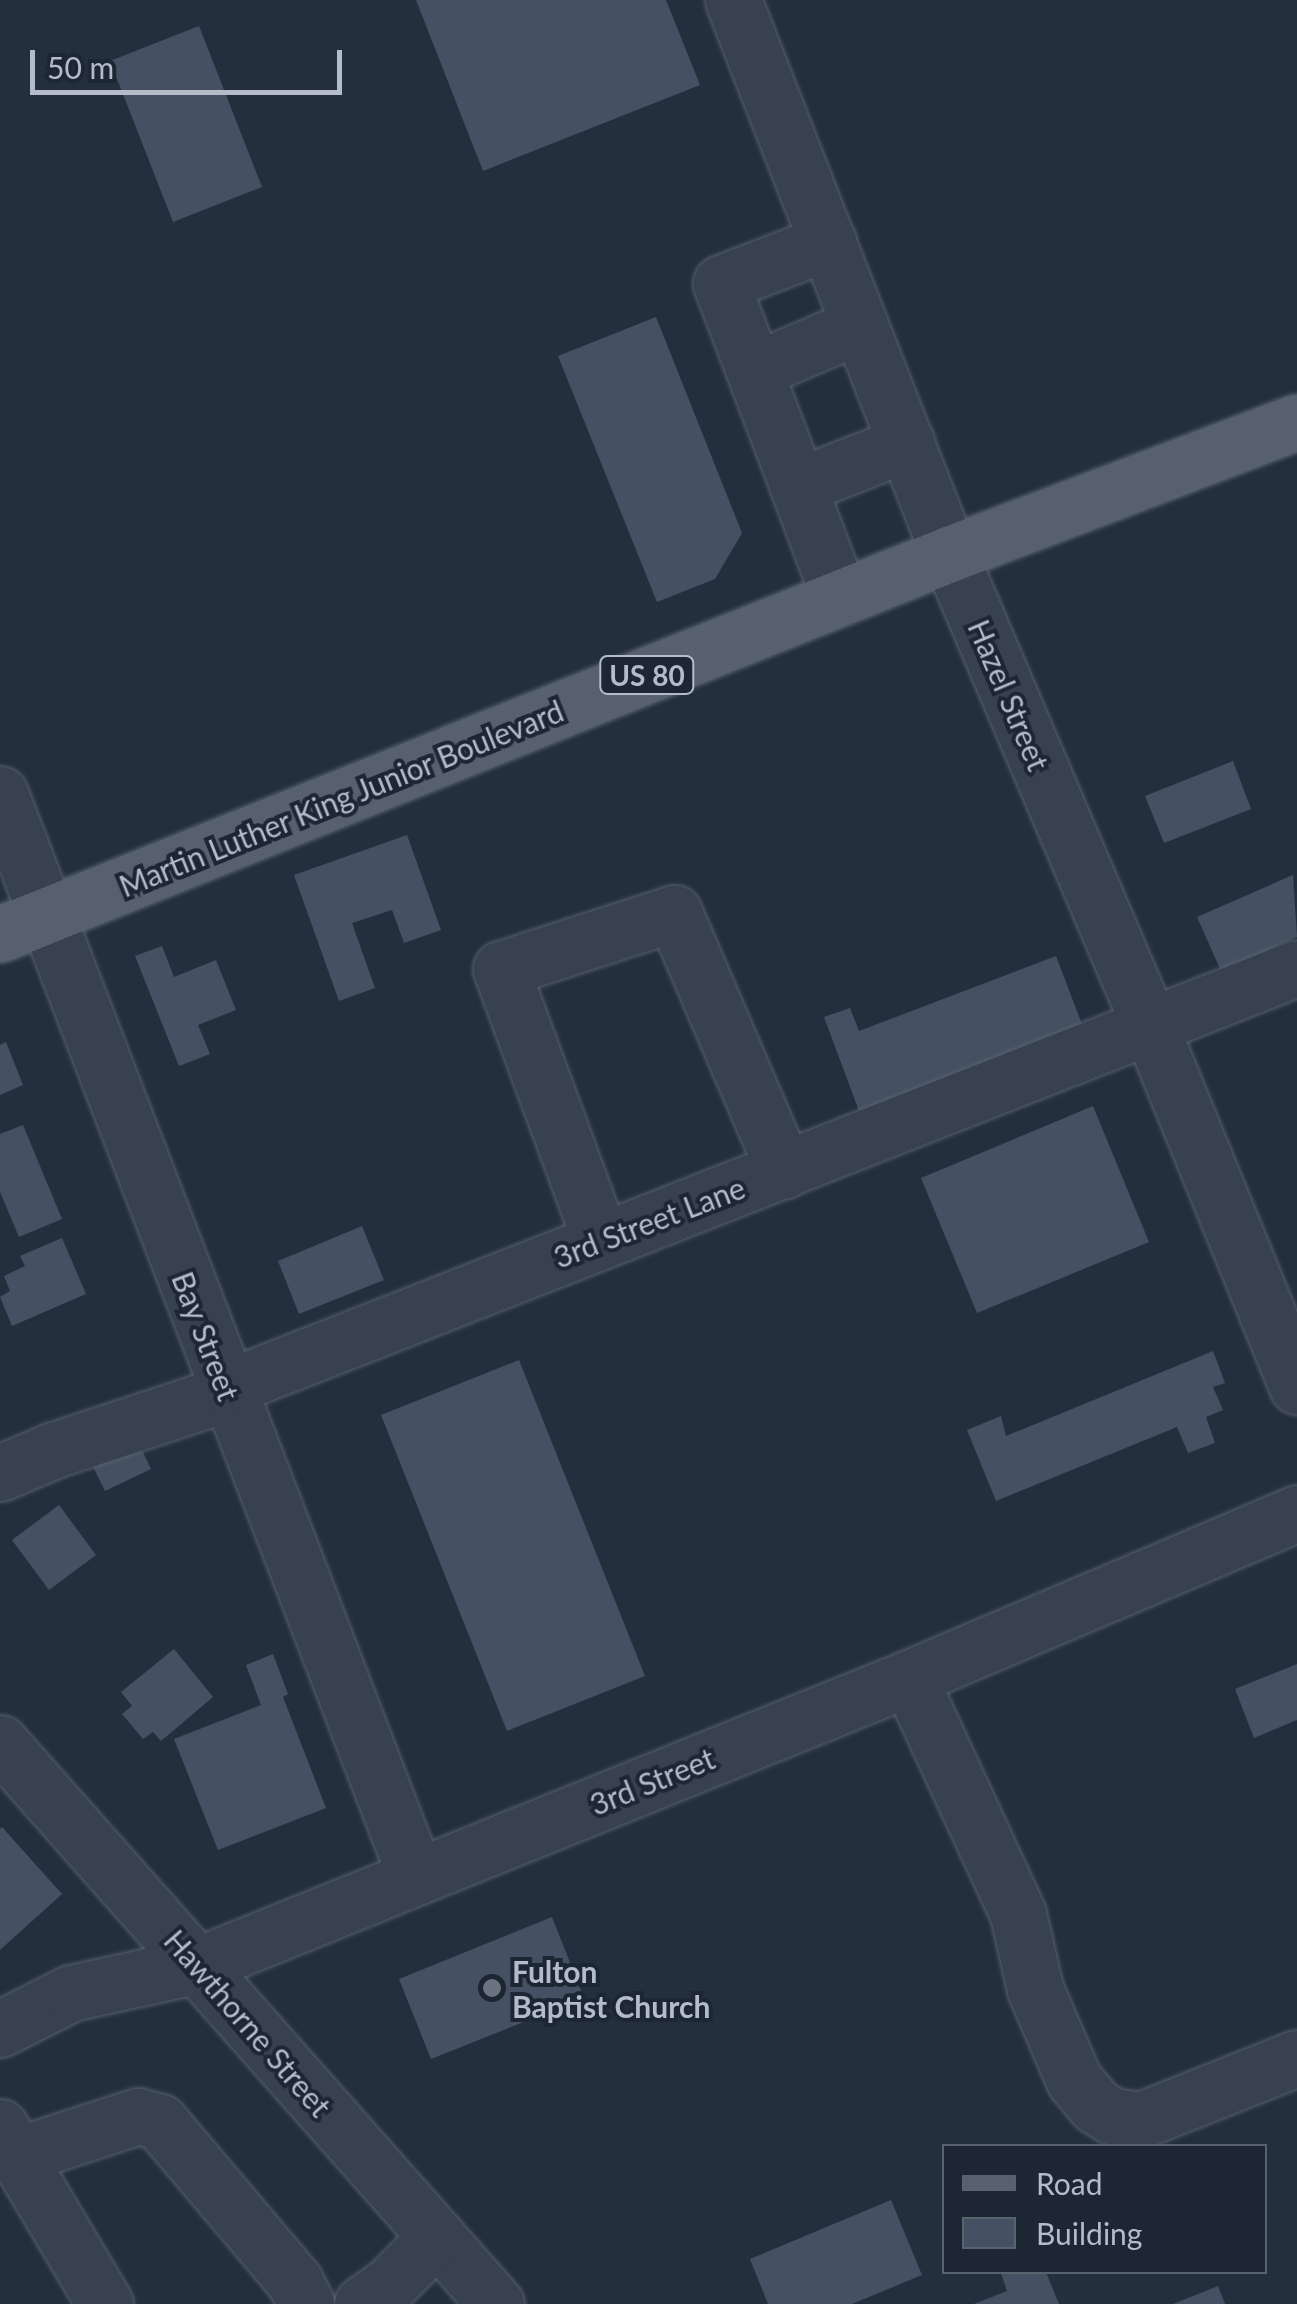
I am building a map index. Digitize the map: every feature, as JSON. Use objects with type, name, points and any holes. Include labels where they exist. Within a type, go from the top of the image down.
[{"type":"main road","name":"Martin Luther King Junior Boulevard","points":[[24,925],[949,554],[1297,422]]},
{"type":"street","name":"Hazel Street","points":[[733,0],[949,554],[1150,1026],[1297,1386]]},
{"type":"street","points":[[828,242],[721,283],[840,598]]},
{"type":"street","points":[[755,370],[860,325]]},
{"type":"street","points":[[798,486],[907,443]]},
{"type":"street","name":"Bay Street","points":[[0,794],[24,925],[226,1388],[416,1877]]},
{"type":"street","points":[[601,1241],[501,969],[674,913],[784,1170]]},
{"type":"street","name":"3rd Street Lane","points":[[0,1473],[203,1401],[226,1388],[1297,968]]},
{"type":"street","name":"3rd Street","points":[[0,2029],[71,1993],[198,1965],[908,1678],[1297,1512]]},
{"type":"street","points":[[908,1678],[1018,1914],[1035,1989],[1074,2080],[1096,2106],[1141,2120],[1297,2058]]},
{"type":"street","name":"Hawthorne Street","points":[[0,1743],[496,2304]]},
{"type":"street","points":[[104,2304],[9,2141],[138,2116],[160,2122],[294,2282],[306,2304]]},
{"type":"street","points":[[362,2304],[389,2285],[437,2237]]},
{"type":"building","points":[[416,0],[666,0],[700,85],[483,171]]},
{"type":"building","points":[[199,26],[262,187],[173,222],[110,61]]},
{"type":"building","points":[[656,317],[742,533],[715,579],[657,602],[558,356]]},
{"type":"building","points":[[1233,761],[1251,809],[1164,843],[1145,796]]},
{"type":"building","points":[[407,835],[441,930],[404,943],[392,910],[352,923],[375,988],[339,1001],[294,875]]},
{"type":"building","points":[[1293,875],[1297,937],[1221,971],[1197,917]]},
{"type":"building","points":[[162,946],[174,977],[216,960],[236,1010],[198,1025],[210,1054],[179,1066],[135,956]]},
{"type":"building","points":[[1056,956],[1083,1027],[859,1111],[824,1017],[850,1008],[859,1031]]},
{"type":"building","points":[[6,1042],[23,1085],[0,1095],[0,1045]]},
{"type":"building","points":[[1093,1106],[1149,1242],[977,1313],[921,1178]]},
{"type":"building","points":[[23,1125],[62,1219],[19,1237],[0,1192],[0,1134]]},
{"type":"building","points":[[362,1226],[384,1280],[299,1314],[278,1261]]},
{"type":"building","points":[[62,1238],[86,1294],[12,1326],[0,1297],[10,1291],[4,1276],[25,1266],[20,1256]]},
{"type":"building","points":[[1213,1351],[1225,1383],[1213,1387],[1223,1410],[1206,1417],[1215,1443],[1188,1453],[1177,1427],[996,1501],[967,1430],[1001,1416],[1006,1436]]},
{"type":"building","points":[[519,1360],[645,1676],[507,1731],[381,1415]]},
{"type":"building","points":[[138,1442],[151,1469],[105,1491],[91,1463]]},
{"type":"building","points":[[59,1505],[96,1555],[49,1590],[12,1540]]},
{"type":"building","points":[[174,1649],[213,1697],[161,1741],[153,1732],[143,1739],[122,1714],[132,1706],[121,1692]]},
{"type":"building","points":[[273,1654],[288,1694],[283,1697],[326,1808],[218,1850],[174,1739],[261,1705],[246,1665]]},
{"type":"building","points":[[1297,1664],[1297,1720],[1254,1738],[1235,1689]]},
{"type":"building","points":[[0,1829],[62,1894],[0,1950]]},
{"type":"building","name":"Fulton Baptist Church","points":[[552,1917],[584,1998],[431,2059],[399,1979]]},
{"type":"building","points":[[891,2200],[922,2275],[852,2304],[768,2304],[750,2259]]},
{"type":"building","points":[[1001,2274],[1047,2274],[1059,2304],[974,2304],[1007,2291]]},
{"type":"building","points":[[1218,2286],[1225,2304],[1173,2304]]},
{"type":"place","name":"Fulton Baptist Church","points":[[492,1988]]}]
